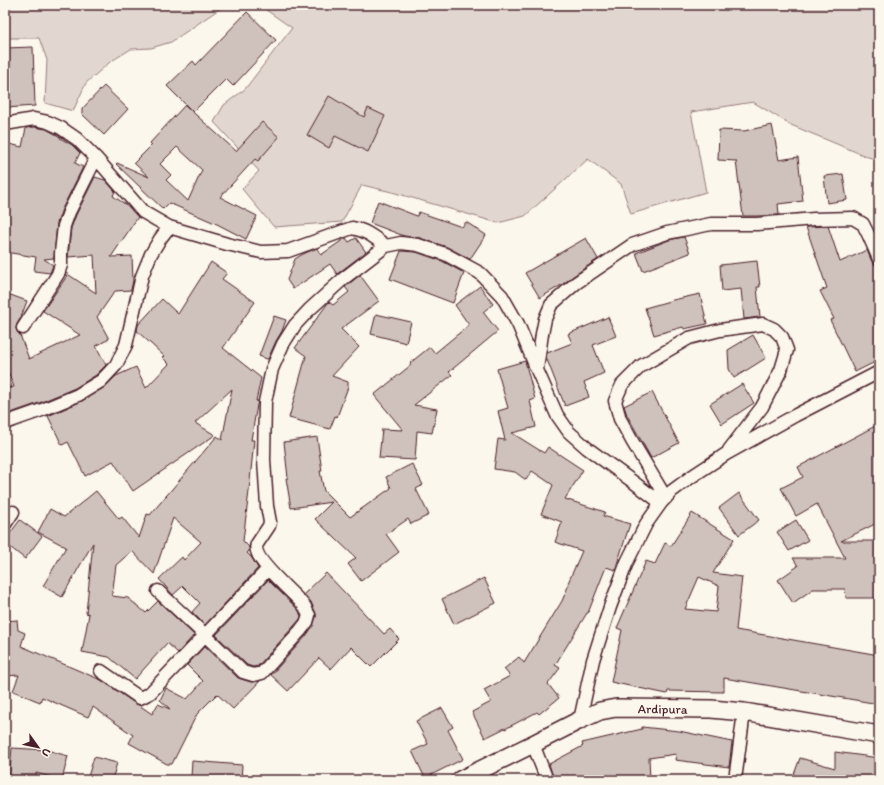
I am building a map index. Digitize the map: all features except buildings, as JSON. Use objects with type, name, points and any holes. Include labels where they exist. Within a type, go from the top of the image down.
[{"type":"street","points":[[5,124],[34,119],[48,122],[61,128],[77,139],[96,158],[143,212],[169,228],[261,252],[288,251],[352,228],[360,229],[368,233],[386,246]]},
{"type":"street","points":[[24,328],[58,274],[61,265],[64,226],[69,212],[96,158]]},
{"type":"street","points":[[537,370],[545,319],[551,305],[576,283],[632,245],[667,233],[710,224],[757,224],[814,219],[853,218],[863,224],[879,259]]},
{"type":"street","points":[[5,423],[78,395],[101,381],[116,365],[126,345],[142,276],[151,254],[169,228]]},
{"type":"street","points":[[158,591],[243,672],[253,675],[262,673],[307,622],[309,615],[305,607],[268,569],[256,550],[256,547],[270,526],[264,460],[265,402],[272,369],[283,344],[295,325],[309,310],[343,279],[386,246],[401,243],[418,244],[445,254],[480,273],[502,296],[518,324],[557,415],[569,432],[587,448],[632,481],[663,500]]},
{"type":"street","points":[[663,500],[620,419],[615,401],[622,386],[641,366],[689,338],[720,330],[763,324],[774,328],[782,337],[787,350],[781,370],[762,407],[726,454]]},
{"type":"street","points":[[580,720],[593,660],[612,599],[627,562],[646,524],[663,500],[672,491],[691,477],[726,454],[796,415],[879,372]]},
{"type":"street","points":[[5,524],[13,512]]},
{"type":"street","points":[[101,671],[140,698],[150,693],[268,569]]},
{"type":"street","name":"Ardipura","points":[[460,780],[580,720],[600,711],[616,708],[711,709],[744,712],[879,735]]},
{"type":"street","points":[[735,780],[744,712]]},
{"type":"street","points":[[533,744],[546,780]]},
{"type":"shaded area","points":[[5,5],[225,5],[171,42],[151,48],[131,49],[110,62],[86,83],[73,111],[45,103],[47,60],[39,38],[5,38]]},
{"type":"shaded area","points":[[259,5],[879,5],[879,160],[868,157],[791,125],[753,102],[691,112],[706,192],[631,214],[621,184],[588,159],[525,216],[498,223],[392,192],[362,185],[342,222],[274,227],[242,189],[259,171],[214,122],[224,105],[245,89],[292,28]]}]
